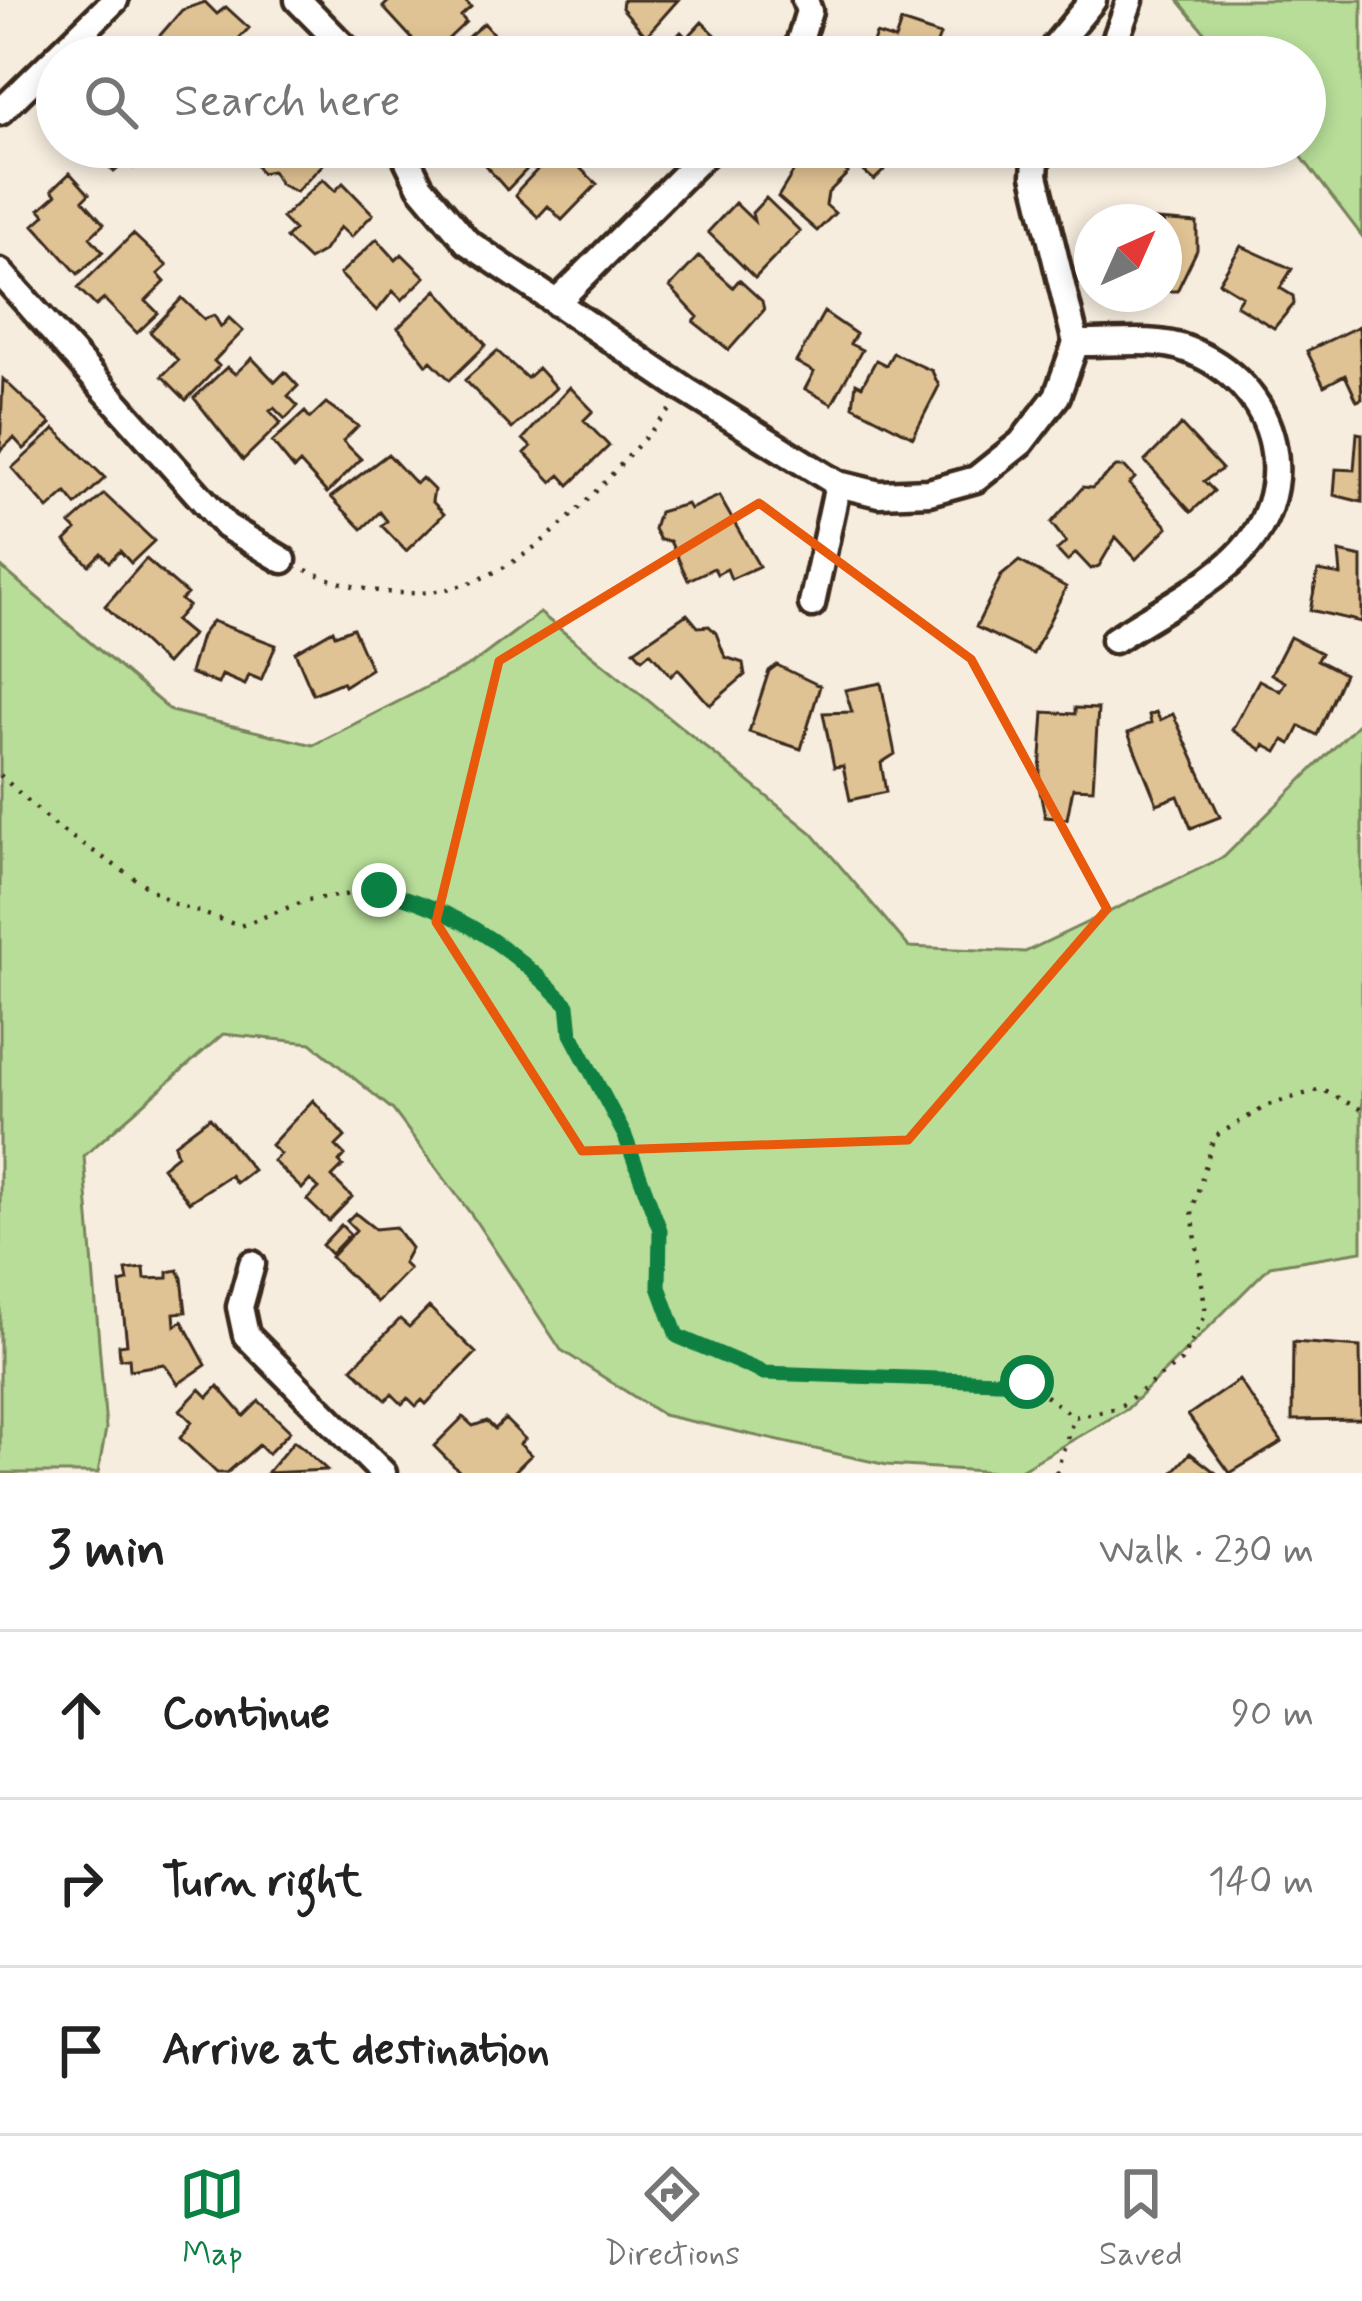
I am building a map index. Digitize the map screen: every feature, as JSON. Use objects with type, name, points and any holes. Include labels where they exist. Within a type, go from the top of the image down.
[{"type":"street","points":[[78,36],[115,0]]},
{"type":"street","points":[[298,0],[333,36]]},
{"type":"street","points":[[1063,36],[1093,0]]},
{"type":"street","points":[[1116,36],[1130,0]]},
{"type":"street","points":[[800,36],[807,6]]},
{"type":"street","points":[[0,112],[36,77]]},
{"type":"street","points":[[411,168],[420,186],[467,242],[687,391],[838,484],[879,494],[929,491],[976,479],[1021,443],[1057,396],[1076,343],[1036,168]]},
{"type":"street","points":[[556,303],[691,168]]},
{"type":"street","points":[[0,272],[226,526],[283,560]]},
{"type":"street","points":[[1076,343],[1181,346],[1225,366],[1274,438],[1276,482],[1267,513],[1232,562],[1114,640]]},
{"type":"street","points":[[812,604],[838,484]]},
{"type":"street","points":[[251,1264],[240,1307],[246,1336],[383,1473]]},
{"type":"path","points":[[283,560],[339,584],[432,592],[499,572],[548,542],[687,391]]},
{"type":"path","points":[[0,775],[55,826],[172,903],[239,926],[308,900],[379,890],[435,904],[541,977],[568,1005],[571,1034],[625,1136],[660,1230],[659,1287],[677,1336],[764,1373],[1027,1382],[1074,1417],[1118,1408],[1181,1361],[1206,1314],[1192,1211],[1214,1137],[1268,1106],[1321,1089],[1362,1110]]},
{"type":"path","points":[[1056,1473],[1074,1417]]},
{"type":"highlighted area","points":[[759,503],[971,659],[1107,909],[908,1140],[582,1151],[436,922],[499,661]]},
{"type":"green space","points":[[1178,0],[1362,0],[1362,236],[1310,168],[1326,168],[1326,36],[1208,36]]},
{"type":"green space","points":[[0,566],[171,711],[313,745],[472,664],[540,613],[812,833],[909,947],[1025,952],[1224,857],[1362,720],[1362,1251],[1270,1266],[1127,1409],[1015,1473],[887,1465],[663,1415],[561,1350],[471,1214],[393,1110],[311,1043],[223,1034],[84,1156],[106,1429],[98,1473],[0,1473]]},
{"type":"building","points":[[390,0],[464,0],[471,7],[461,16],[466,22],[451,36],[410,36],[383,7]]},
{"type":"building","points":[[623,0],[678,0],[646,36],[622,8]]},
{"type":"building","points":[[205,2],[217,14],[226,7],[249,28],[241,36],[159,36],[182,10]]},
{"type":"building","points":[[702,22],[717,36],[689,36]]},
{"type":"building","points":[[901,22],[940,35],[940,36],[896,36]]},
{"type":"building","points":[[484,23],[495,36],[469,36]]},
{"type":"building","points":[[258,168],[319,168],[296,192],[280,184],[272,171],[261,173]]},
{"type":"building","points":[[488,168],[528,168],[507,190]]},
{"type":"building","points":[[539,168],[582,168],[597,184],[562,220],[548,206],[538,217],[516,196]]},
{"type":"building","points":[[843,168],[848,173],[828,193],[826,205],[835,213],[817,231],[778,197],[795,169]]},
{"type":"building","points":[[860,168],[886,168],[874,180]]},
{"type":"building","points":[[70,173],[89,194],[83,200],[104,224],[90,237],[103,252],[78,274],[34,225],[45,215],[40,209],[56,195],[52,190]]},
{"type":"building","points":[[323,179],[335,191],[343,183],[373,214],[351,237],[340,227],[323,252],[309,260],[286,238],[294,230],[282,218]]},
{"type":"building","points":[[766,198],[800,231],[755,278],[708,232],[735,203],[754,221],[752,213]]},
{"type":"building","points":[[1182,222],[1197,223],[1197,250],[1182,281]]},
{"type":"building","points":[[133,234],[167,266],[158,274],[165,282],[146,301],[158,313],[137,333],[104,299],[96,306],[78,288]]},
{"type":"building","points":[[377,239],[396,260],[402,254],[425,277],[402,300],[393,291],[377,311],[340,274]]},
{"type":"building","points":[[1241,246],[1292,269],[1280,288],[1293,296],[1294,304],[1274,328],[1236,305],[1242,296],[1219,282]]},
{"type":"building","points":[[699,256],[733,287],[739,280],[762,301],[764,310],[729,350],[694,322],[698,317],[670,287]]},
{"type":"building","points":[[437,290],[486,345],[450,380],[431,361],[427,365],[398,328]]},
{"type":"building","points":[[182,298],[204,319],[214,315],[221,327],[229,318],[243,331],[214,361],[219,366],[186,400],[162,376],[178,360],[150,332]]},
{"type":"building","points":[[824,312],[856,334],[850,344],[862,350],[832,404],[805,389],[814,372],[796,362]]},
{"type":"building","points":[[1359,326],[1362,399],[1357,401],[1345,375],[1324,386],[1307,351]]},
{"type":"building","points":[[497,351],[527,378],[538,368],[556,388],[512,429],[465,380]]},
{"type":"building","points":[[893,353],[932,371],[939,386],[913,437],[853,406],[856,383],[862,386],[876,360],[886,365]]},
{"type":"building","points":[[252,358],[275,382],[285,372],[298,386],[288,396],[298,406],[285,419],[274,408],[270,411],[281,423],[243,460],[194,398],[227,367],[235,374]]},
{"type":"building","points":[[3,379],[51,424],[24,449],[14,438],[0,451]]},
{"type":"building","points":[[570,387],[593,411],[584,420],[609,446],[569,485],[560,475],[552,482],[525,453],[531,447],[523,439]]},
{"type":"building","points":[[326,403],[358,426],[343,441],[361,459],[327,493],[300,463],[294,469],[272,442],[305,412],[310,418]]},
{"type":"building","points":[[1181,425],[1222,469],[1204,481],[1214,491],[1191,512],[1145,461]]},
{"type":"building","points":[[55,429],[105,478],[76,505],[66,493],[48,509],[12,468]]},
{"type":"building","points":[[1357,433],[1362,434],[1362,502],[1334,495],[1336,469],[1354,470]]},
{"type":"building","points":[[388,454],[416,484],[422,478],[434,490],[432,501],[444,514],[406,551],[382,526],[387,521],[380,512],[362,529],[331,497]]},
{"type":"building","points":[[1116,467],[1125,467],[1135,478],[1129,484],[1168,527],[1136,559],[1116,537],[1099,566],[1091,569],[1076,553],[1067,561],[1057,550],[1066,542],[1051,523],[1083,487],[1092,488]]},
{"type":"building","points":[[104,494],[154,541],[131,563],[120,551],[109,562],[101,553],[89,565],[65,541],[76,530],[70,524]]},
{"type":"building","points":[[719,496],[759,566],[731,579],[727,569],[717,574],[714,568],[688,580],[670,541],[660,540],[654,529],[659,512],[687,504],[690,509]]},
{"type":"building","points":[[1339,552],[1362,557],[1362,622],[1310,610],[1318,571],[1341,575]]},
{"type":"building","points":[[146,559],[187,594],[181,600],[188,606],[175,621],[192,635],[166,664],[105,606]]},
{"type":"building","points":[[1019,561],[1066,587],[1033,654],[976,627],[1001,576]]},
{"type":"building","points":[[687,614],[698,627],[709,626],[716,633],[725,657],[743,663],[745,675],[710,705],[678,669],[671,676],[650,652],[642,659],[634,650]]},
{"type":"building","points":[[212,621],[276,645],[261,680],[249,675],[245,685],[222,675],[218,684],[190,673],[201,636]]},
{"type":"building","points":[[353,628],[371,669],[344,686],[342,682],[313,694],[295,652],[333,630],[335,635]]},
{"type":"building","points":[[1290,637],[1321,653],[1317,660],[1344,674],[1317,735],[1300,726],[1291,744],[1284,740],[1277,752],[1264,745],[1262,750],[1232,730],[1259,680],[1280,691],[1285,682],[1271,674]]},
{"type":"building","points":[[777,665],[820,686],[801,749],[749,732],[769,671]]},
{"type":"building","points":[[881,683],[895,754],[881,763],[886,792],[850,800],[843,766],[834,767],[823,713],[852,712],[845,690]]},
{"type":"building","points":[[1075,708],[1098,709],[1093,789],[1073,788],[1067,819],[1045,817],[1039,786],[1044,712],[1075,714]]},
{"type":"building","points":[[1156,712],[1160,720],[1173,714],[1220,817],[1191,828],[1178,796],[1157,804],[1128,733],[1151,723],[1149,715]]},
{"type":"building","points":[[313,1100],[345,1137],[336,1146],[345,1155],[339,1162],[343,1166],[332,1177],[352,1197],[329,1221],[307,1200],[319,1188],[310,1180],[302,1189],[273,1161],[280,1154],[271,1145]]},
{"type":"building","points":[[210,1117],[253,1170],[236,1183],[230,1175],[189,1202],[162,1167],[177,1155],[174,1144]]},
{"type":"building","points":[[355,1213],[375,1229],[395,1227],[411,1248],[403,1263],[409,1269],[377,1302],[331,1257],[356,1230],[347,1221]]},
{"type":"building","points":[[341,1225],[350,1234],[331,1254],[322,1245]]},
{"type":"building","points":[[144,1268],[145,1279],[168,1278],[168,1272],[178,1270],[182,1278],[186,1312],[174,1313],[175,1326],[182,1321],[206,1365],[178,1384],[164,1364],[130,1370],[129,1358],[120,1359],[119,1345],[127,1344],[120,1283],[128,1281],[126,1270]]},
{"type":"building","points":[[429,1307],[476,1353],[426,1404],[422,1400],[416,1406],[408,1398],[402,1404],[392,1394],[386,1400],[352,1368],[400,1319],[409,1327]]},
{"type":"building","points":[[1293,1342],[1360,1347],[1361,1419],[1292,1420]]},
{"type":"building","points":[[1239,1380],[1282,1442],[1230,1473],[1188,1415]]},
{"type":"building","points":[[218,1386],[244,1416],[259,1401],[290,1431],[268,1454],[259,1445],[227,1473],[217,1473],[180,1438],[192,1422],[180,1410],[200,1389],[208,1397]]},
{"type":"building","points":[[463,1417],[473,1426],[487,1421],[495,1429],[505,1419],[525,1439],[520,1444],[531,1455],[513,1473],[461,1473],[434,1446]]},
{"type":"building","points":[[294,1441],[303,1448],[327,1470],[267,1473]]},
{"type":"building","points":[[1190,1453],[1216,1473],[1172,1473]]},
{"type":"route","points":[[379,890],[435,904],[501,946],[568,1005],[571,1034],[625,1136],[660,1230],[659,1287],[677,1336],[764,1373],[1027,1382]]}]
